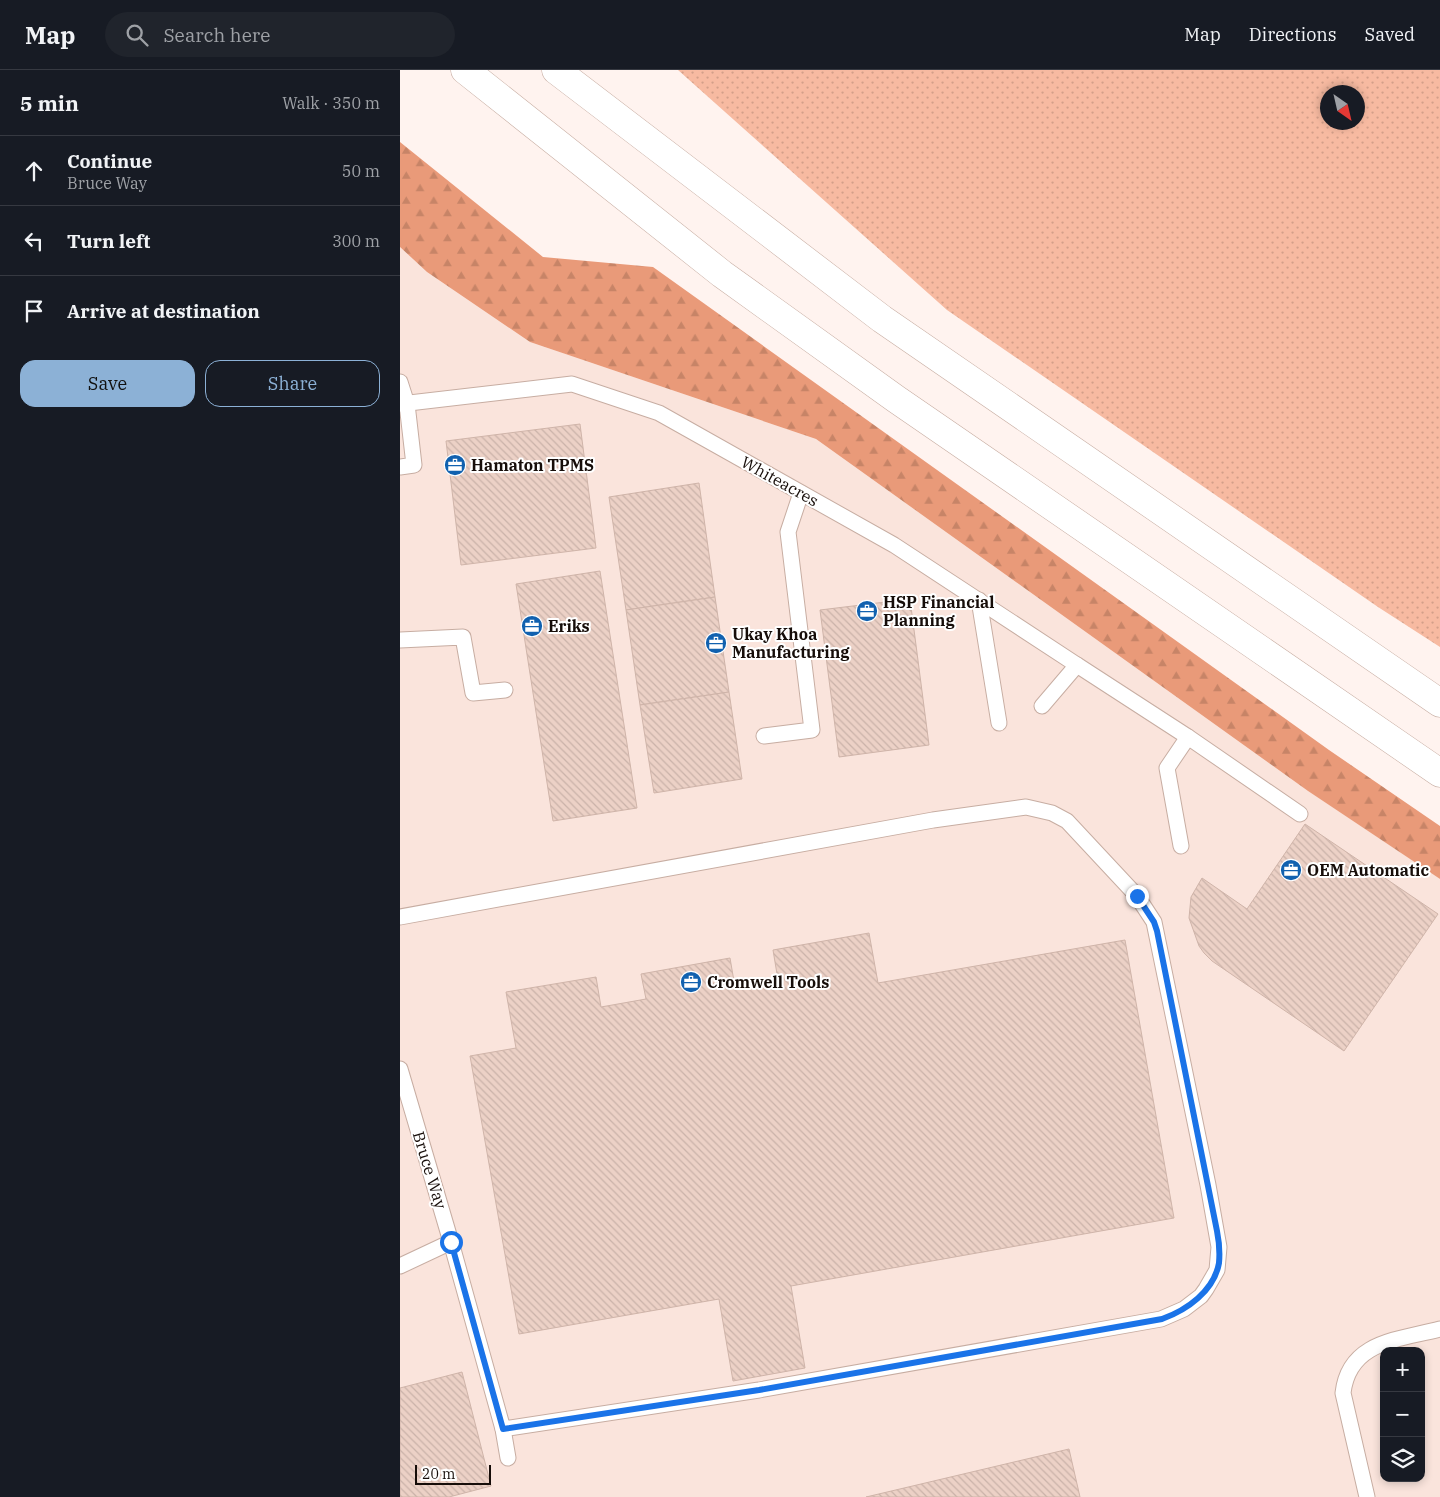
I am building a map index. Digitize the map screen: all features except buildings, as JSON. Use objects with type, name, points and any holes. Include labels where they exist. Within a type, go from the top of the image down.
[{"type":"highway","points":[[466,70],[722,274],[896,399],[1440,773]]},
{"type":"highway","points":[[556,70],[882,319],[1440,703]]},
{"type":"lane","points":[[400,382],[414,465],[400,467]]},
{"type":"lane","name":"Whiteacres","points":[[403,404],[572,384],[659,414],[894,544],[1188,737],[1300,814]]},
{"type":"lane","points":[[764,736],[812,730],[788,532],[801,493]]},
{"type":"lane","points":[[979,600],[999,723]]},
{"type":"lane","points":[[400,640],[463,637],[473,693],[505,690]]},
{"type":"lane","points":[[1042,706],[1077,665]]},
{"type":"lane","points":[[1181,846],[1167,768],[1188,737]]},
{"type":"lane","points":[[400,918],[933,820],[1026,808],[1052,813],[1067,821],[1078,832],[1137,896],[1154,922],[1210,1194],[1219,1247],[1217,1270],[1206,1289],[1197,1299],[1184,1309],[1162,1319],[759,1390],[503,1429]]},
{"type":"lane","name":"Bruce Way","points":[[400,1069],[503,1429],[508,1458]]},
{"type":"lane","points":[[400,1266],[451,1242]]},
{"type":"lane","points":[[1367,1497],[1343,1393],[1344,1379],[1350,1367],[1363,1354],[1376,1346],[1440,1329]]},
{"type":"shaded area","points":[[678,70],[1440,70],[1440,647],[1378,607],[947,310]]},
{"type":"shaded area","points":[[400,247],[427,272],[530,342],[816,439],[1308,791],[1440,879],[1440,1497],[400,1497]]},
{"type":"green space","points":[[400,142],[543,257],[653,267],[1329,750],[1440,826],[1440,879],[1308,791],[816,439],[530,342],[427,272],[400,247]]},
{"type":"place","name":"Hamaton TPMS","points":[[455,465]]},
{"type":"place","name":"HSP Financial Planning","points":[[867,611]]},
{"type":"place","name":"Eriks","points":[[532,626]]},
{"type":"place","name":"Ukay Khoa Manufacturing","points":[[716,643]]},
{"type":"place","name":"OEM Automatic","points":[[1291,870]]},
{"type":"place","name":"Cromwell Tools","points":[[691,982]]},
{"type":"route","points":[[451,1242],[503,1429],[759,1390],[1162,1319],[1174,1315],[1201,1296],[1206,1289],[1217,1270],[1219,1247],[1157,931],[1154,922],[1137,896]]}]
